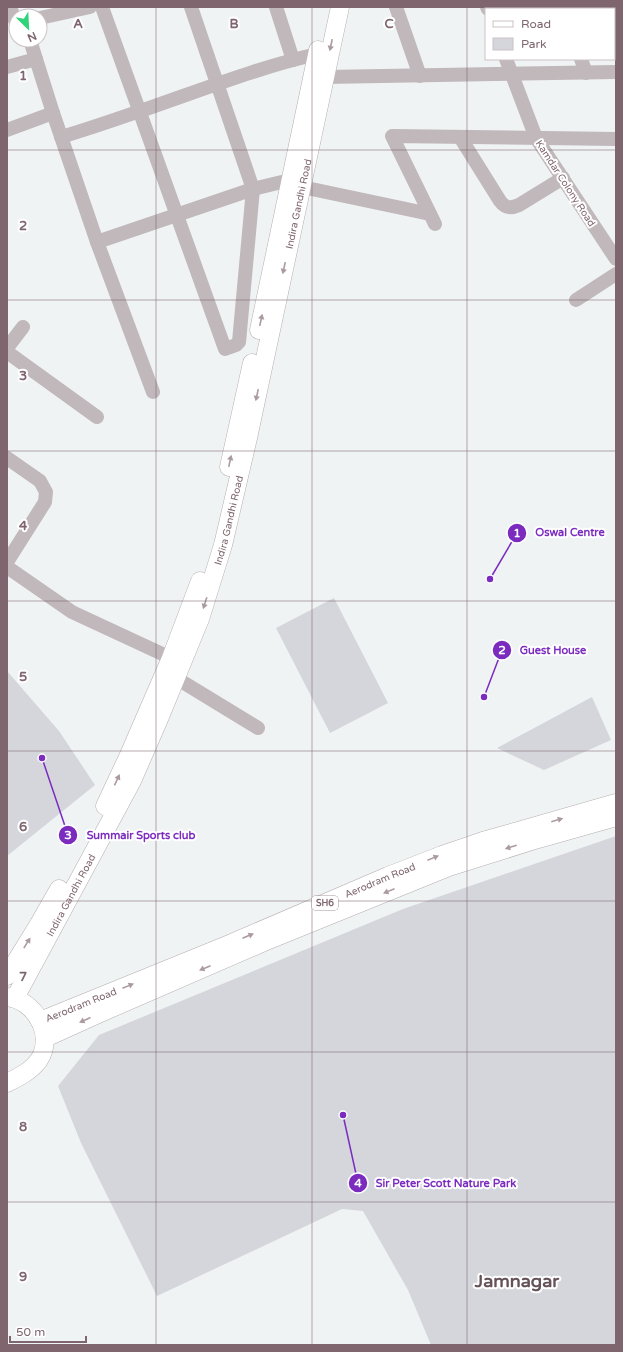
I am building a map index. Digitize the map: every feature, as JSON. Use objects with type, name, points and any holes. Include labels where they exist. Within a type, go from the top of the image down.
[{"type":"main road","name":"Indira Gandhi Road","points":[[11,998],[132,781],[200,619],[223,545],[248,438],[296,184],[317,54],[327,7]]},
{"type":"main road","name":"Indira Gandhi Road","points":[[7,976],[39,924],[104,808],[128,758],[171,658],[208,557],[223,496],[252,359],[296,184],[325,77],[340,7]]},
{"type":"main road","name":"Aerodram Road","points":[[40,1021],[442,855],[483,841],[616,803]]},
{"type":"main road","name":"Aerodram Road","points":[[45,1038],[264,942],[449,867],[538,839],[616,817]]},
{"type":"main road","points":[[7,1083],[30,1070],[38,1061],[43,1053],[45,1038],[40,1021],[33,1011],[26,1004],[11,998]]},
{"type":"street","points":[[48,16],[90,7]]},
{"type":"street","points":[[102,7],[225,349],[236,345],[239,342],[253,189],[191,7]]},
{"type":"street","points":[[276,7],[293,60]]},
{"type":"street","points":[[396,7],[420,76]]},
{"type":"street","points":[[565,8],[571,7]]},
{"type":"street","points":[[32,48],[97,242],[153,392]]},
{"type":"street","points":[[62,137],[139,112],[216,83],[317,54]]},
{"type":"street","points":[[7,67],[36,60]]},
{"type":"street","name":"Kamdar Colony Road","points":[[506,60],[536,138],[616,259]]},
{"type":"street","points":[[581,60],[586,73]]},
{"type":"street","points":[[325,77],[616,72]]},
{"type":"street","points":[[7,130],[53,113]]},
{"type":"street","points":[[97,242],[253,189],[296,184],[433,219],[392,136],[616,139]]},
{"type":"street","points":[[460,137],[503,206],[507,208],[514,208],[563,178]]},
{"type":"street","points":[[576,300],[616,274]]},
{"type":"street","points":[[7,348],[23,327]]},
{"type":"street","points":[[7,352],[97,418]]},
{"type":"street","points":[[7,458],[40,481],[46,492],[45,502],[7,562]]},
{"type":"street","points":[[7,567],[72,612],[171,658]]},
{"type":"street","points":[[176,678],[258,728]]},
{"type":"green space","points":[[334,598],[388,703],[330,733],[276,628]]},
{"type":"green space","points":[[7,671],[59,731],[95,785],[7,856]]},
{"type":"green space","points":[[592,697],[611,740],[544,770],[497,748]]},
{"type":"green space","points":[[616,836],[616,1345],[431,1345],[408,1290],[363,1211],[342,1209],[157,1296],[81,1143],[58,1086],[99,1035],[403,909]]},
{"type":"place","name":"Oswal Centre","points":[[490,579]]},
{"type":"place","name":"Guest House","points":[[484,697]]},
{"type":"place","name":"Summair Sports club","points":[[42,758]]},
{"type":"place","name":"Sir Peter Scott Nature Park","points":[[343,1115]]},
{"type":"district","name":"Jamnagar","points":[[517,1281]]}]
